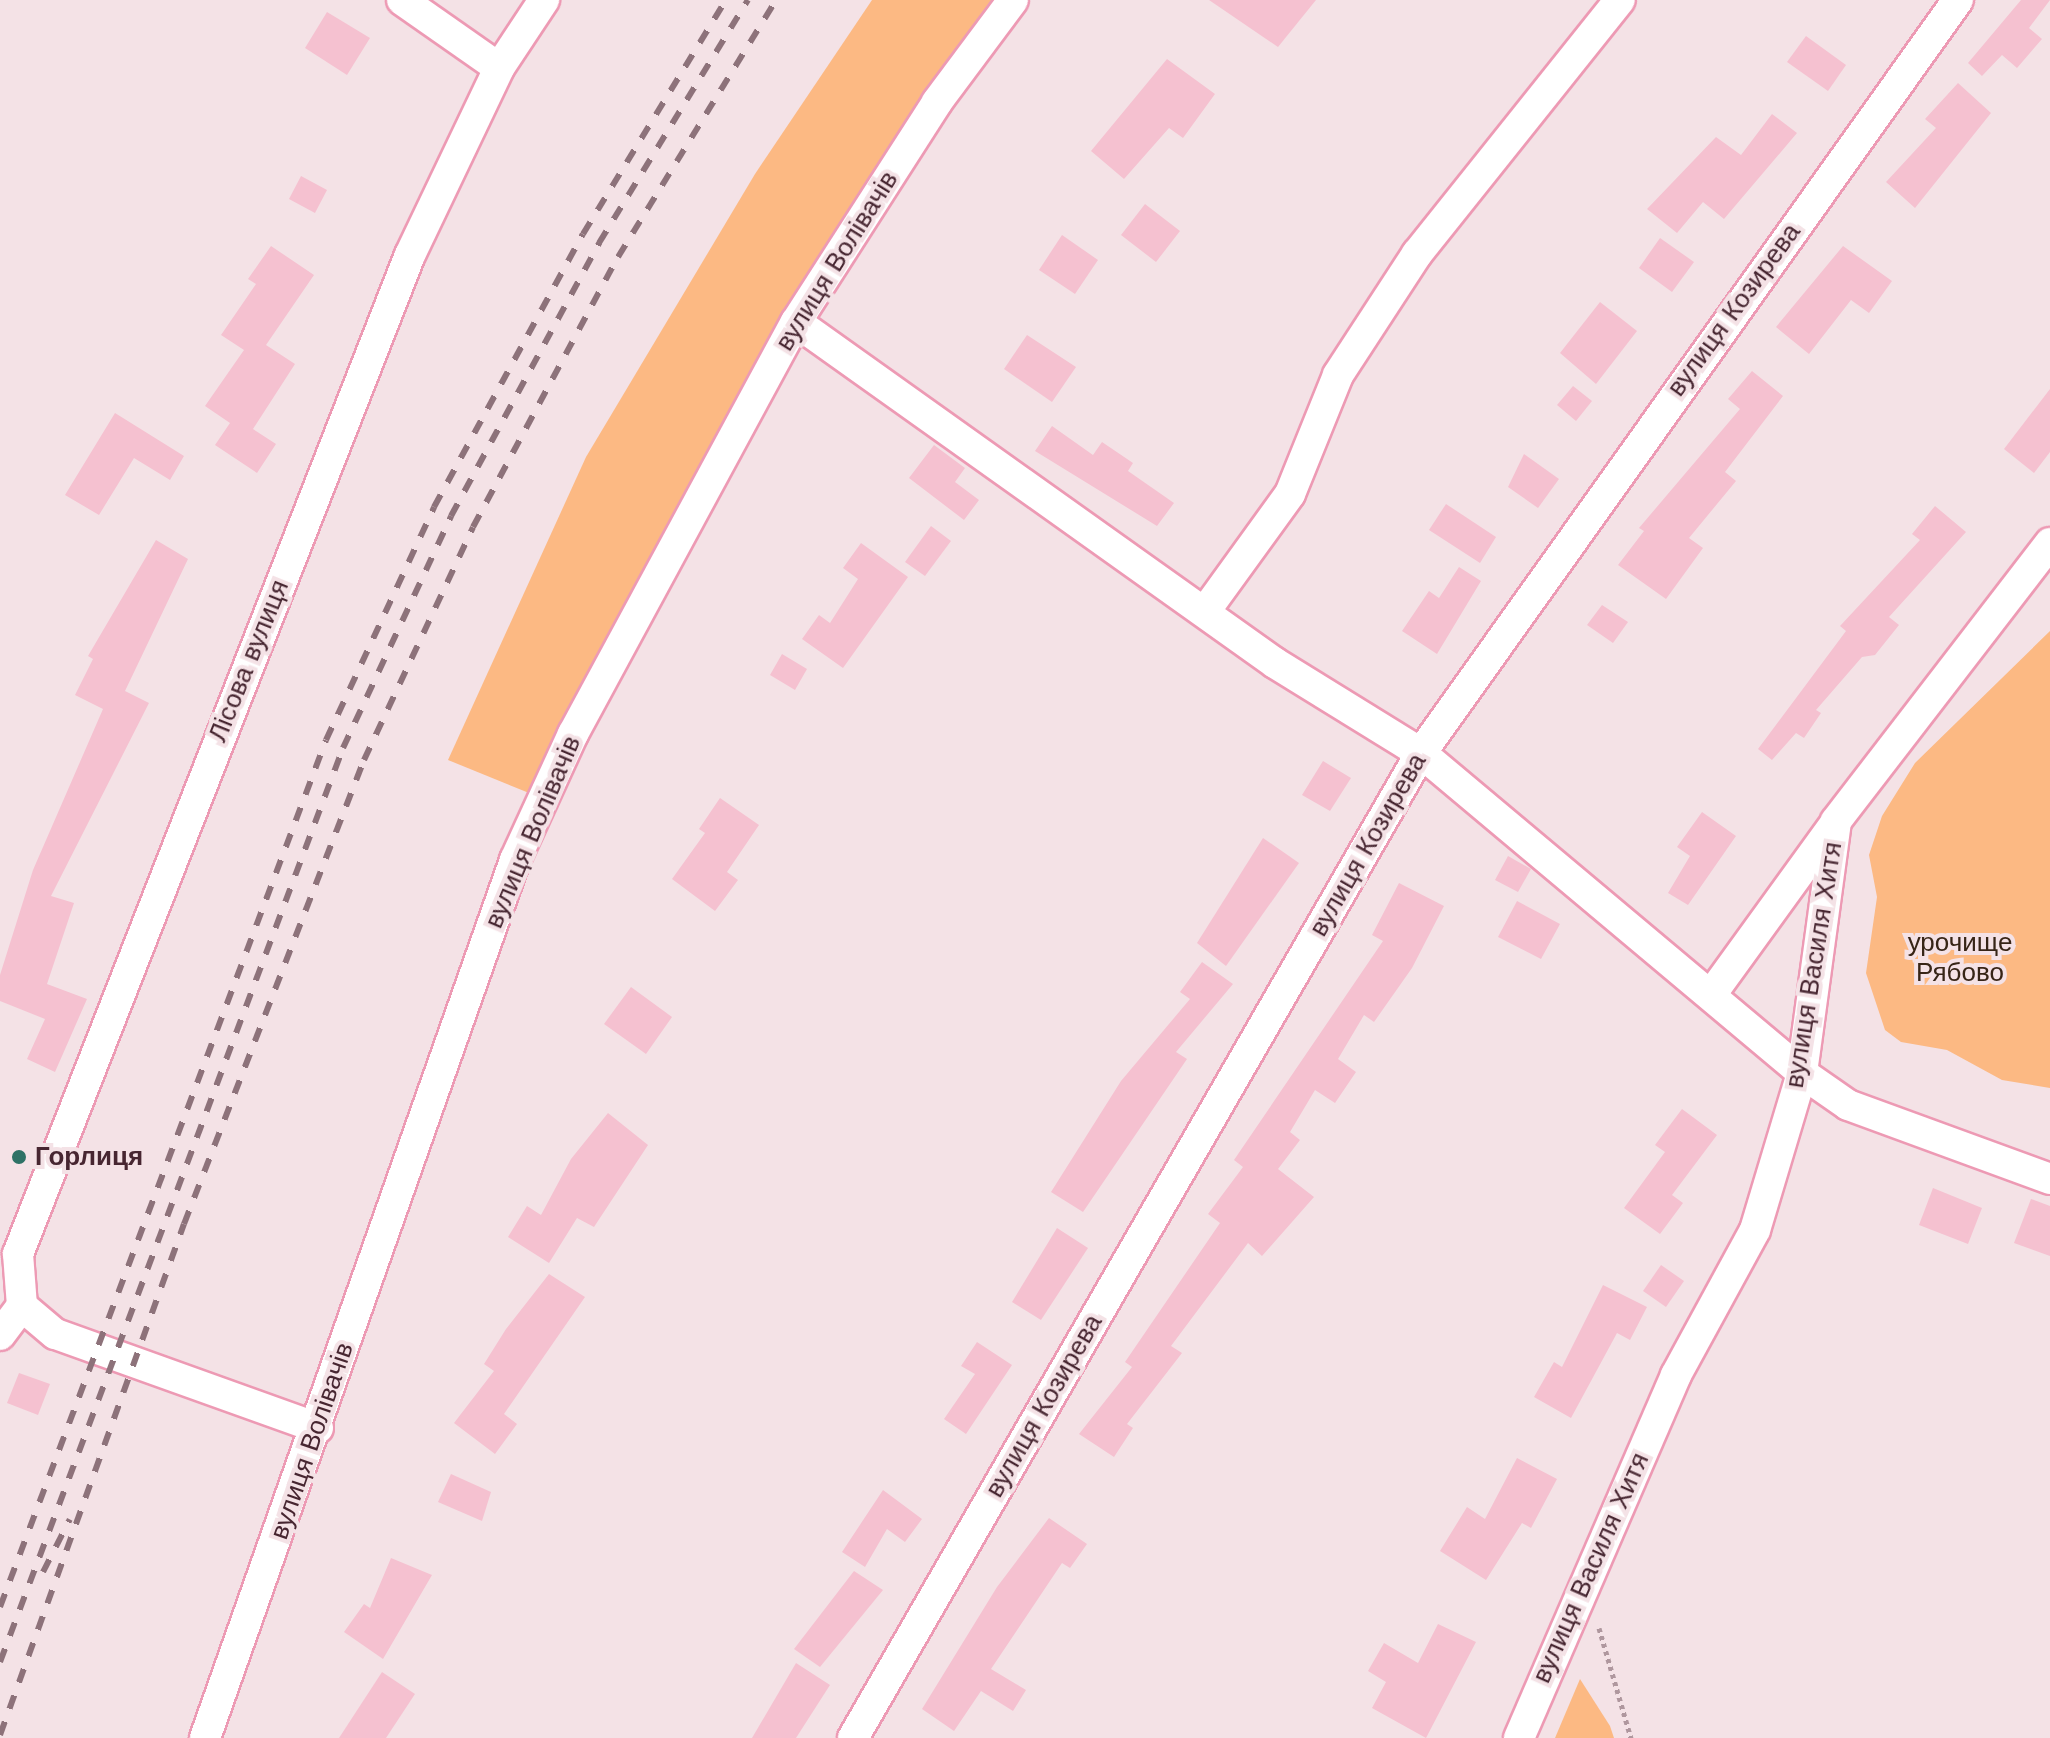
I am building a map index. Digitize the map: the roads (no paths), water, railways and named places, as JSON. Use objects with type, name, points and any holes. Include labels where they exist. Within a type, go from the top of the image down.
[{"type":"street","points":[[402,0],[499,68]]},
{"type":"street","name":"Лісова вулиця","points":[[22,1306],[18,1254],[29,1224],[410,255],[499,68],[544,0]]},
{"type":"street","name":"вулиця Волівачів","points":[[205,1738],[318,1428],[515,860],[573,734],[796,322],[937,102],[1013,0]]},
{"type":"street","points":[[1206,610],[1290,494],[1338,375],[1417,254],[1620,0]]},
{"type":"street","name":"вулиця Козирева","points":[[853,1738],[1421,753],[1958,0]]},
{"type":"street","points":[[796,322],[1206,610],[1275,663],[1421,753],[1713,992],[1802,1073],[1848,1105],[2050,1179]]},
{"type":"street","name":"вулиця Василя Хитя","points":[[1519,1738],[1676,1375],[1755,1230],[1802,1073],[1836,821],[2050,545]]},
{"type":"street","points":[[1713,992],[1836,821]]},
{"type":"street","points":[[0,1335],[22,1306],[35,1322],[93,1350],[318,1428]]},
{"type":"railway","points":[[0,1607],[326,740],[434,507],[583,234],[726,0]]},
{"type":"railway","points":[[0,1662],[343,748],[451,516],[599,243],[748,0]]},
{"type":"railway","points":[[0,1735],[184,1224],[364,760],[473,527],[618,257],[776,0]]},
{"type":"railway","points":[[43,1572],[70,1519]]},
{"type":"place","name":"Горлиця","points":[[19,1157]]},
{"type":"park label","name":"урочище Рябово","points":[[1960,958]]}]
